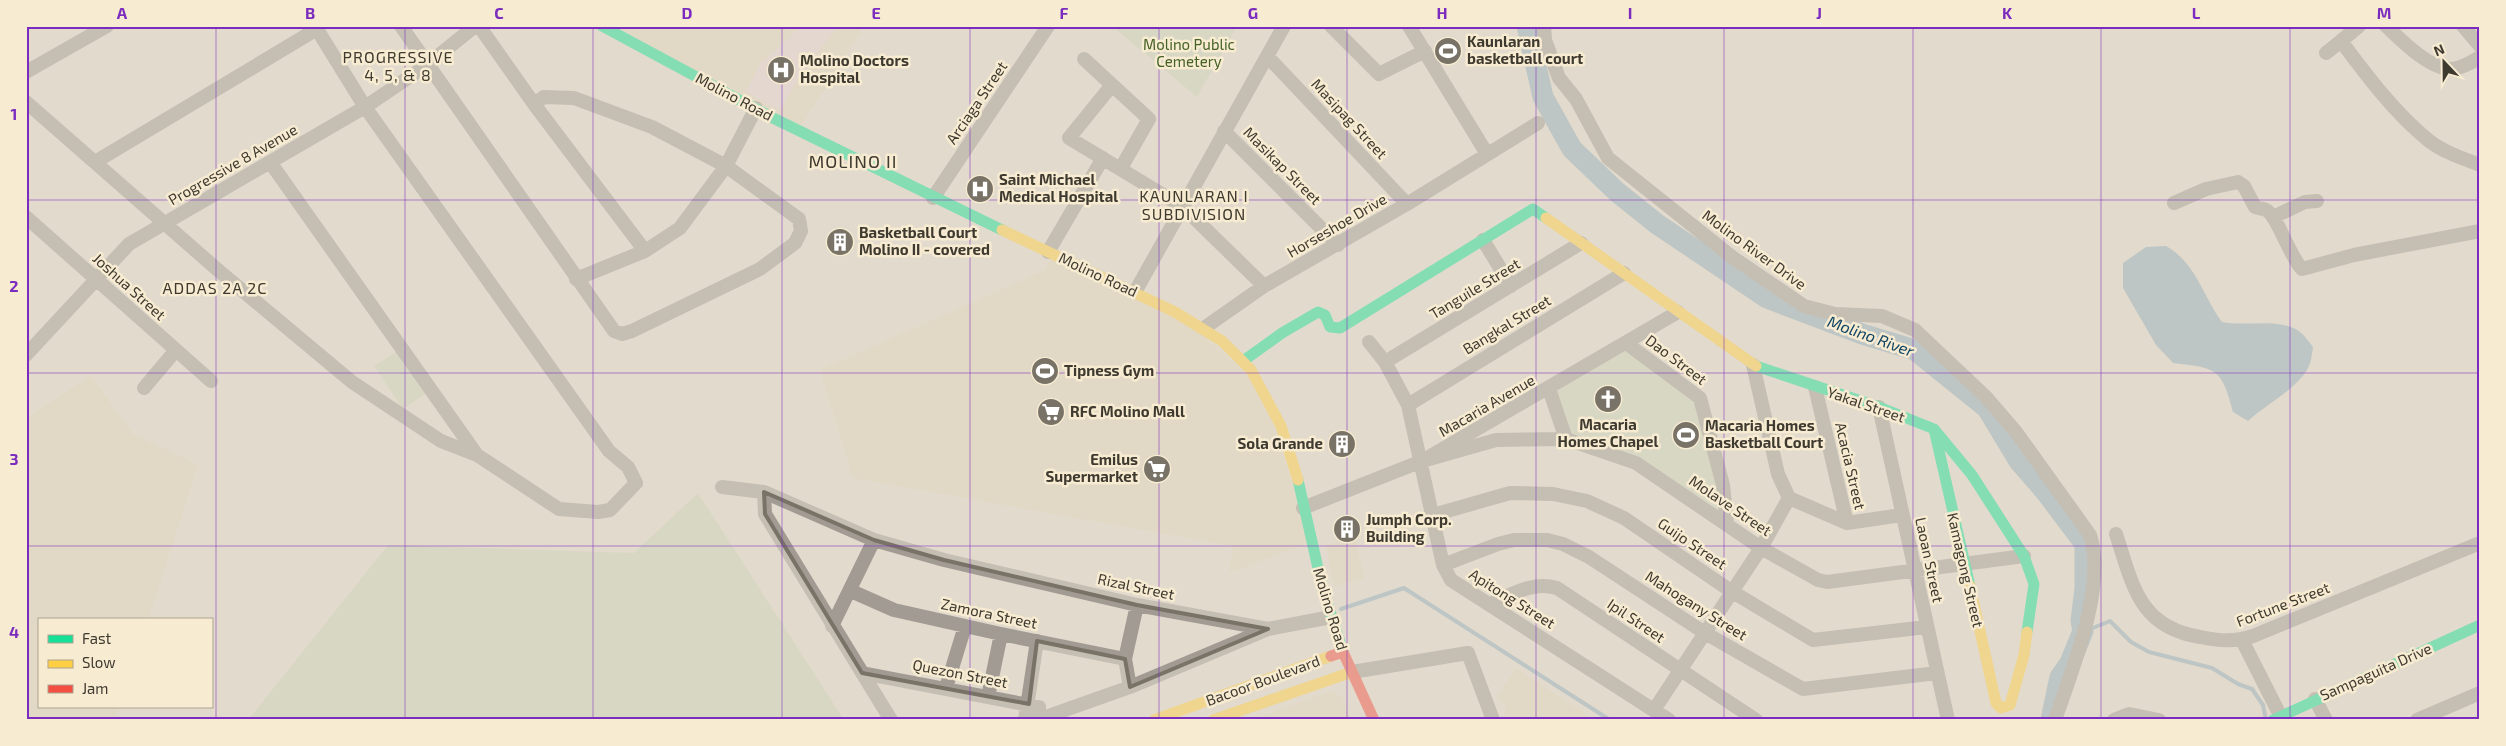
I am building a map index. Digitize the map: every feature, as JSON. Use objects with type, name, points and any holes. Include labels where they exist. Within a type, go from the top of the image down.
[{"type":"main road","name":"Molino Road","points":[[602,26],[756,108],[933,198],[1135,292],[1204,328],[1243,361],[1260,385],[1281,426],[1296,472],[1303,508],[1331,617],[1352,672],[1374,720]]},
{"type":"main road","name":"Yakal Street","points":[[1483,240],[1533,209],[1753,365],[1878,407],[1934,429],[1972,475],[2024,556],[2034,584],[2024,655],[2010,705],[2001,708]]},
{"type":"main road","points":[[1243,361],[1282,333],[1318,312],[1325,315],[1330,327],[1333,329],[1340,328],[1483,240]]},
{"type":"main road","name":"Kamagong Street","points":[[1934,429],[1963,564],[1996,703],[2001,708]]},
{"type":"main road","name":"Sampaguita Drive","points":[[2276,718],[2480,625]]},
{"type":"main road","name":"Bacoor Boulevard","points":[[1154,720],[1344,652]]},
{"type":"main road","name":"Bacoor Boulevard","points":[[1212,720],[1321,681],[1352,672]]},
{"type":"street","points":[[26,72],[107,26]]},
{"type":"street","points":[[401,26],[614,331],[622,334],[760,269],[795,243],[801,230],[799,218],[726,166],[652,127],[574,98],[544,97],[534,104]]},
{"type":"street","name":"Progressive 8 Avenue","points":[[29,346],[128,244],[365,107],[427,65],[475,26]]},
{"type":"street","points":[[479,26],[534,104],[646,251]]},
{"type":"street","name":"Arciaga Street","points":[[933,198],[1048,26]]},
{"type":"street","points":[[1135,292],[1284,26]]},
{"type":"street","points":[[1331,26],[1379,74],[1425,51]]},
{"type":"street","points":[[1409,26],[1487,154]]},
{"type":"street","name":"Molino River Drive","points":[[1544,26],[1545,40],[1559,78],[1576,98],[1608,158],[1732,257],[1804,306],[1835,314],[1882,316],[1915,330],[1986,397],[2016,432],[2090,535],[2095,551],[2090,614],[2055,720]]},
{"type":"street","points":[[2326,53],[2359,26]]},
{"type":"street","points":[[2386,26],[2411,50],[2439,66],[2452,69],[2470,63],[2480,57]]},
{"type":"street","points":[[2463,26],[2480,46]]},
{"type":"street","points":[[26,102],[219,271],[352,382],[441,441],[477,455],[559,508],[598,512],[610,510],[636,483],[628,467],[609,451],[365,107],[316,28],[95,162]]},
{"type":"street","points":[[2341,41],[2367,76],[2428,140],[2449,153],[2480,165]]},
{"type":"street","name":"Masipag Street","points":[[1267,56],[1407,204]]},
{"type":"street","points":[[1084,59],[1149,119],[1121,168]]},
{"type":"street","points":[[1112,85],[1069,138],[1183,207],[1264,286]]},
{"type":"street","points":[[576,278],[646,251],[680,228],[726,166],[756,108]]},
{"type":"street","name":"Horseshoe Drive","points":[[1204,328],[1264,286],[1407,204],[1538,123]]},
{"type":"street","name":"Masikap Street","points":[[1224,131],[1338,245]]},
{"type":"street","points":[[1048,252],[1103,158]]},
{"type":"street","points":[[270,162],[477,455]]},
{"type":"street","points":[[2174,203],[2206,189],[2238,182],[2244,186],[2254,207],[2266,210],[2273,217],[2296,263],[2302,269],[2354,255],[2480,231]]},
{"type":"street","points":[[2273,217],[2305,202],[2317,201]]},
{"type":"street","name":"Joshua Street","points":[[26,217],[211,381]]},
{"type":"street","points":[[1483,240],[1511,286]]},
{"type":"street","name":"Tanguile Street","points":[[1385,362],[1581,243]]},
{"type":"street","name":"Bangkal Street","points":[[1408,405],[1624,273]]},
{"type":"street","name":"Macaria Avenue","points":[[1303,508],[1422,461],[1549,389],[1678,312]]},
{"type":"street","name":"Apitong Street","points":[[1369,342],[1385,362],[1408,405],[1422,461],[1443,565],[1451,580],[1669,720]]},
{"type":"street","name":"Dao Street","points":[[1626,343],[1700,398],[1723,485],[1727,523]]},
{"type":"street","points":[[144,388],[176,350]]},
{"type":"street","points":[[1753,365],[1778,474],[1789,498],[1847,523],[1902,515]]},
{"type":"street","name":"Acacia Street","points":[[1815,387],[1847,523]]},
{"type":"street","points":[[1549,389],[1566,439]]},
{"type":"street","name":"Laoan Street","points":[[1878,407],[1948,720]]},
{"type":"street","name":"Molave Street","points":[[1422,461],[1496,440],[1566,439],[1636,463],[1727,523],[1761,548],[1818,580],[1827,582],[2024,556]]},
{"type":"street","name":"Rizal Street","points":[[722,487],[764,492],[874,540],[944,560],[1136,605],[1268,629]]},
{"type":"street","points":[[764,492],[765,514],[890,720]]},
{"type":"street","name":"Guijo Street","points":[[1433,516],[1510,493],[1553,494],[1587,502],[1624,518],[1731,591],[1813,640],[1927,627]]},
{"type":"street","points":[[1654,710],[1761,548],[1789,498]]},
{"type":"street","name":"Fortune Street","points":[[2116,534],[2132,583],[2144,606],[2160,624],[2184,635],[2224,642],[2242,640],[2480,542]]},
{"type":"street","points":[[832,626],[874,540]]},
{"type":"street","name":"Mahogany Street","points":[[1443,565],[1514,540],[1547,540],[1563,544],[1589,557],[1705,633],[1803,689],[1937,673]]},
{"type":"street","name":"Ipil Street","points":[[1490,604],[1528,587],[1539,585],[1557,588],[1679,671],[1756,720]]},
{"type":"street","name":"Zamora Street","points":[[850,591],[894,610],[1037,642],[1125,658]]},
{"type":"street","points":[[1130,687],[1125,658],[1136,605]]},
{"type":"street","points":[[1029,704],[1039,706],[1038,719],[1130,687],[1268,629],[1331,617]]},
{"type":"street","points":[[946,688],[964,626]]},
{"type":"street","points":[[988,697],[1001,634]]},
{"type":"street","points":[[2242,640],[2276,718]]},
{"type":"street","points":[[1025,720],[1029,704],[1037,642]]},
{"type":"street","points":[[1352,672],[1468,653],[1493,720]]},
{"type":"street","name":"Quezon Street","points":[[862,673],[1029,704]]},
{"type":"street","points":[[2416,720],[2480,693]]},
{"type":"street","points":[[2315,699],[2326,720]]},
{"type":"street","points":[[2114,720],[2130,714],[2159,720]]},
{"type":"highlighted area","points":[[764,492],[874,540],[944,560],[1137,605],[1268,629],[1130,687],[1125,659],[1037,641],[1029,704],[862,673],[765,514]]},
{"type":"shaded area","points":[[602,26],[856,26],[861,32],[798,130]]},
{"type":"shaded area","name":"Molino Doctors Hospital","points":[[801,26],[838,26],[799,77],[780,111],[746,92],[760,64]]},
{"type":"shaded area","points":[[1052,254],[1175,312],[1260,385],[1311,542],[1229,573],[1233,546],[853,478],[820,370],[1045,270]]},
{"type":"shaded area","points":[[91,376],[133,434],[198,465],[149,618],[38,618],[38,708],[119,708],[115,720],[26,720],[26,418]]},
{"type":"shaded area","points":[[1355,538],[1364,578],[1334,587],[1326,545]]},
{"type":"shaded area","points":[[1516,668],[1596,720],[1505,720],[1505,704],[1497,698]]},
{"type":"shaded area","points":[[1332,691],[1342,697],[1351,720],[1259,720],[1258,717]]},
{"type":"green space","name":"Molino Public Cemetery","points":[[1112,26],[1237,26],[1197,97]]},
{"type":"green space","points":[[1624,347],[1697,399],[1724,518],[1640,461],[1568,437],[1553,392]]},
{"type":"green space","points":[[396,352],[425,394],[403,409],[374,366]]},
{"type":"green space","points":[[698,493],[844,720],[248,720],[388,545],[634,553]]},
{"type":"water","points":[[2166,246],[2185,261],[2222,322],[2273,324],[2292,327],[2300,332],[2313,347],[2307,370],[2295,385],[2248,421],[2233,412],[2225,386],[2221,378],[2215,373],[2208,369],[2173,363],[2156,345],[2123,288],[2123,263],[2146,247]]},
{"type":"waterway","name":"Molino River","points":[[1527,26],[1543,97],[1572,149],[1617,192],[1657,224],[1767,298],[1862,334],[1915,350],[1987,408],[2019,461],[2045,491],[2085,544],[2085,588],[2081,621],[2083,631],[2070,663],[2060,677],[2051,720]]},
{"type":"waterway","points":[[1341,609],[1404,588],[1610,720]]},
{"type":"waterway","points":[[2088,630],[2110,621],[2131,642],[2149,652],[2212,668],[2238,684],[2252,689],[2263,705],[2266,720]]},
{"type":"traffic: fast","points":[[602,26],[773,118],[1002,230]]},
{"type":"traffic: fast","points":[[1243,361],[1282,333],[1318,312],[1325,315],[1330,327],[1340,328],[1533,209],[1546,218]]},
{"type":"traffic: fast","points":[[1756,366],[1879,407],[1934,429],[1972,475],[2024,556],[2034,584],[2027,632]]},
{"type":"traffic: fast","points":[[1934,429],[1970,586]]},
{"type":"traffic: fast","points":[[1298,480],[1323,590],[1343,652]]},
{"type":"traffic: fast","points":[[2273,720],[2480,625]]},
{"type":"traffic: slow","points":[[1546,218],[1756,366]]},
{"type":"traffic: slow","points":[[1002,230],[1175,312],[1222,341],[1251,370],[1281,426],[1298,480]]},
{"type":"traffic: slow","points":[[1970,586],[1996,703],[2001,708],[2010,705],[2024,655],[2027,632]]},
{"type":"traffic: slow","points":[[1154,720],[1331,656]]},
{"type":"traffic: slow","points":[[1213,720],[1352,672]]},
{"type":"traffic: jam","points":[[1331,656],[1343,652],[1374,720]]},
{"type":"place","name":"Kaunlaran basketball court","points":[[1448,51]]},
{"type":"place","name":"Molino Doctors Hospital","points":[[781,70]]},
{"type":"place","name":"Saint Michael Medical Hospital","points":[[980,189]]},
{"type":"place","name":"Basketball Court Molino II - covered","points":[[840,242]]},
{"type":"place","name":"Tipness Gym","points":[[1045,371]]},
{"type":"place","name":"Macaria Homes Chapel","points":[[1608,399]]},
{"type":"place","name":"RFC Molino Mall","points":[[1051,412]]},
{"type":"place","name":"Macaria Homes Basketball Court","points":[[1686,435]]},
{"type":"place","name":"Sola Grande","points":[[1342,444]]},
{"type":"place","name":"Emilus Supermarket","points":[[1157,469]]},
{"type":"place","name":"Jumph Corp. Building","points":[[1347,529]]},
{"type":"district","name":"PROGRESSIVE 4, 5, & 8","points":[[398,66]]},
{"type":"district","name":"MOLINO II","points":[[853,162]]},
{"type":"district","name":"KAUNLARAN I SUBDIVISION","points":[[1194,205]]},
{"type":"district","name":"ADDAS 2A 2C","points":[[215,288]]}]
